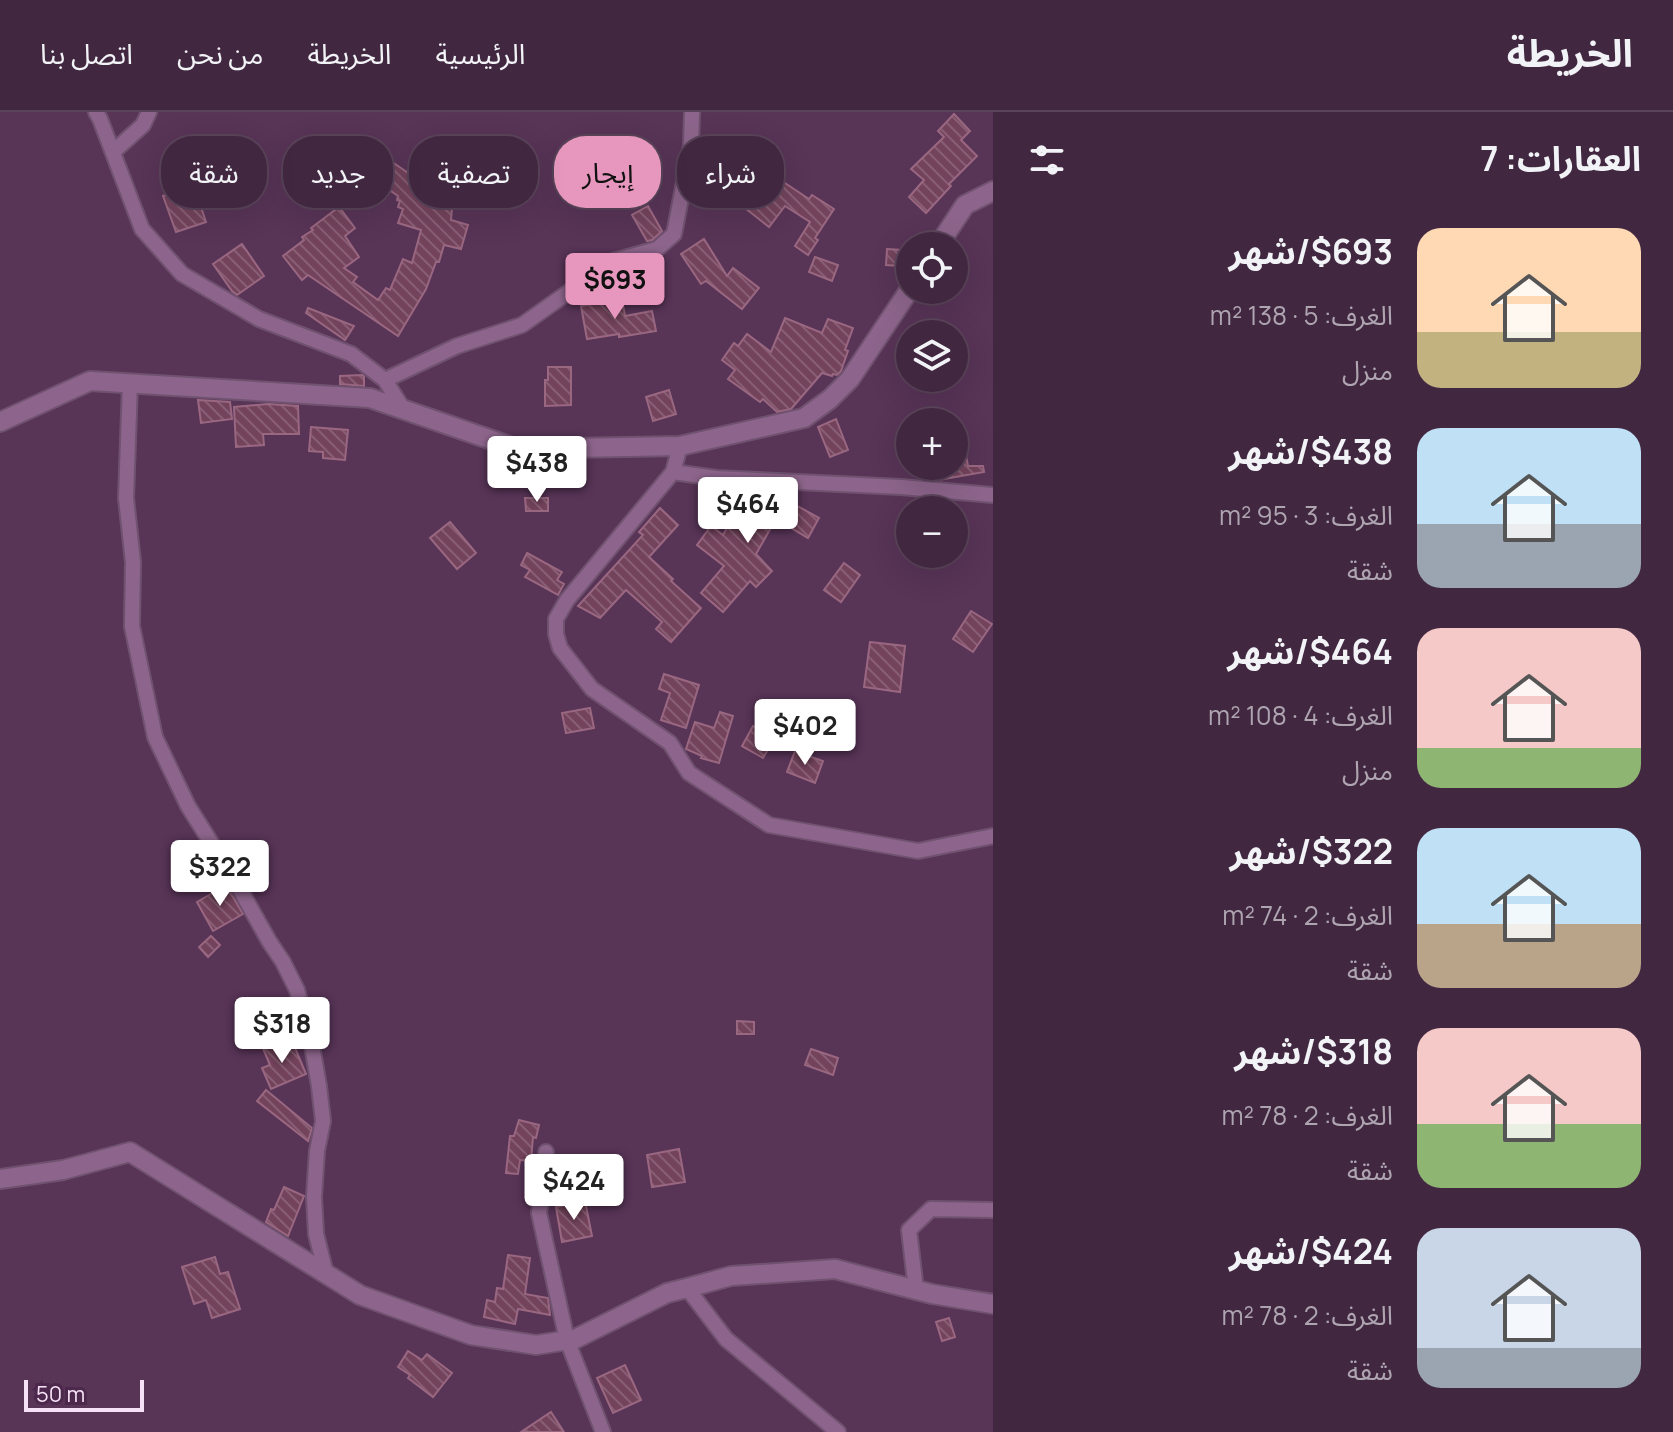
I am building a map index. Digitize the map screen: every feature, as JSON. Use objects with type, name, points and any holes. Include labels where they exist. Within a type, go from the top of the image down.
[{"type":"street","points":[[96,112],[142,229],[182,274],[259,319],[351,354],[385,380],[403,409]]},
{"type":"street","points":[[113,152],[143,125],[149,112]]},
{"type":"street","points":[[385,380],[457,346],[522,325],[570,291],[588,274],[610,262],[657,249],[674,234],[691,146],[692,112]]},
{"type":"street","points":[[947,232],[965,205],[993,191]]},
{"type":"street","points":[[0,422],[90,381],[370,398],[518,449],[680,446],[804,418],[850,379],[900,304]]},
{"type":"street","points":[[130,383],[126,498],[133,562],[132,626],[155,737],[188,806],[237,884],[297,990],[312,1046],[323,1121],[317,1151],[314,1197],[316,1234],[326,1274]]},
{"type":"street","points":[[680,446],[673,472],[567,600],[556,619],[560,648],[592,689],[670,743],[689,773],[769,825],[918,851],[993,836]]},
{"type":"street","points":[[673,472],[716,478],[993,495]]},
{"type":"street","points":[[0,1179],[63,1170],[130,1152],[360,1295],[471,1335],[536,1345],[575,1339],[667,1293],[731,1276],[835,1269],[916,1290],[993,1304]]},
{"type":"street","points":[[546,1152],[539,1213],[567,1340],[603,1432]]},
{"type":"street","points":[[916,1290],[909,1230],[931,1209],[993,1210]]},
{"type":"street","points":[[687,1288],[726,1339],[838,1432]]},
{"type":"building","points":[[954,114],[970,131],[961,140],[977,156],[926,213],[909,197],[924,180],[911,169],[944,137],[938,131]]},
{"type":"building","points":[[393,163],[409,174],[409,208],[452,208],[451,220],[468,225],[461,249],[444,245],[426,289],[398,336],[308,275],[302,280],[283,256],[304,240],[302,237],[313,230],[311,228],[340,208],[355,228],[345,236],[359,257],[344,268],[357,277],[353,282],[378,300],[386,288],[390,290],[403,259],[412,263],[421,230],[398,223],[403,209],[398,207],[398,196],[393,193]]},
{"type":"building","points":[[784,182],[809,199],[812,195],[834,209],[808,255],[795,246],[810,222],[785,206]]},
{"type":"building","points":[[167,208],[201,208],[206,222],[176,232]]},
{"type":"building","points":[[649,208],[662,231],[647,241],[632,215]]},
{"type":"building","points":[[745,208],[783,208],[769,227]]},
{"type":"building","points":[[704,239],[727,276],[733,268],[759,288],[742,309],[706,281],[701,284],[681,254]]},
{"type":"building","points":[[242,244],[264,276],[237,295],[213,264]]},
{"type":"building","points":[[887,249],[896,250],[896,266],[886,265]]},
{"type":"building","points":[[815,257],[838,265],[832,281],[809,272]]},
{"type":"building","points":[[622,299],[625,316],[652,311],[656,331],[587,339],[581,306]]},
{"type":"building","points":[[308,308],[354,326],[345,340],[306,313]]},
{"type":"building","points":[[785,318],[822,333],[828,319],[853,328],[841,371],[832,376],[822,373],[791,409],[777,412],[763,399],[760,402],[728,379],[735,370],[722,360],[734,343],[738,346],[747,334],[771,352]]},
{"type":"building","points":[[548,367],[571,367],[571,405],[545,406]]},
{"type":"building","points":[[362,375],[364,386],[340,384],[340,376]]},
{"type":"building","points":[[669,390],[676,414],[653,421],[646,397]]},
{"type":"building","points":[[198,400],[230,402],[232,419],[201,423]]},
{"type":"building","points":[[268,404],[298,406],[299,434],[263,434],[264,445],[236,447],[234,407]]},
{"type":"building","points":[[836,419],[848,450],[830,457],[818,427]]},
{"type":"building","points":[[311,427],[348,430],[345,460],[323,458],[323,452],[309,451]]},
{"type":"building","points":[[968,466],[983,466],[984,472],[968,475]]},
{"type":"building","points":[[748,492],[768,503],[774,493],[819,518],[808,538],[776,519],[756,554],[772,571],[756,587],[750,581],[723,612],[701,593],[724,566],[697,545],[711,526],[723,535]]},
{"type":"building","points":[[525,498],[548,498],[548,511],[526,511]]},
{"type":"building","points":[[660,508],[678,525],[649,557],[701,608],[671,642],[656,629],[662,622],[626,590],[600,618],[578,606],[643,535],[639,532]]},
{"type":"building","points":[[450,522],[476,553],[457,569],[430,538]]},
{"type":"building","points":[[527,553],[562,572],[557,580],[564,584],[558,595],[525,577],[530,570],[521,565]]},
{"type":"building","points":[[844,563],[860,575],[841,602],[824,590]]},
{"type":"building","points":[[971,611],[992,624],[973,652],[953,639]]},
{"type":"building","points":[[870,642],[905,646],[900,692],[864,687]]},
{"type":"building","points":[[664,674],[699,685],[686,728],[661,720],[670,693],[659,689]]},
{"type":"building","points":[[590,708],[594,728],[566,733],[562,713]]},
{"type":"building","points":[[720,712],[733,716],[719,763],[701,758],[686,749],[695,722],[714,728]]},
{"type":"building","points":[[753,726],[775,738],[763,758],[742,746]]},
{"type":"building","points":[[795,751],[823,761],[815,783],[787,772]]},
{"type":"building","points":[[226,885],[243,914],[213,931],[197,902]]},
{"type":"building","points":[[211,936],[220,945],[208,957],[199,947]]},
{"type":"building","points":[[737,1021],[754,1022],[754,1034],[737,1034]]},
{"type":"building","points":[[275,1041],[279,1049],[293,1043],[306,1074],[271,1089],[262,1068],[270,1065],[262,1046]]},
{"type":"building","points":[[811,1049],[838,1058],[833,1075],[805,1065]]},
{"type":"building","points":[[266,1090],[312,1128],[308,1141],[257,1101]]},
{"type":"building","points":[[519,1120],[539,1125],[536,1138],[533,1137],[531,1161],[520,1160],[518,1174],[506,1173],[510,1136],[514,1136]]},
{"type":"building","points":[[679,1149],[685,1182],[652,1187],[647,1155]]},
{"type":"building","points":[[284,1187],[304,1196],[288,1236],[266,1222]]},
{"type":"building","points":[[585,1201],[592,1236],[562,1242],[556,1207]]},
{"type":"building","points":[[508,1255],[530,1258],[525,1294],[548,1298],[550,1315],[518,1309],[515,1324],[484,1317],[487,1300],[495,1302],[497,1288],[503,1289]]},
{"type":"building","points":[[215,1257],[220,1274],[228,1272],[240,1309],[212,1318],[206,1300],[194,1304],[182,1267]]},
{"type":"building","points":[[949,1318],[955,1337],[942,1341],[936,1322]]},
{"type":"building","points":[[408,1351],[422,1360],[427,1354],[452,1373],[433,1397],[398,1367]]},
{"type":"building","points":[[625,1365],[641,1400],[613,1413],[597,1378]]},
{"type":"building","points":[[551,1412],[564,1432],[521,1432]]}]
